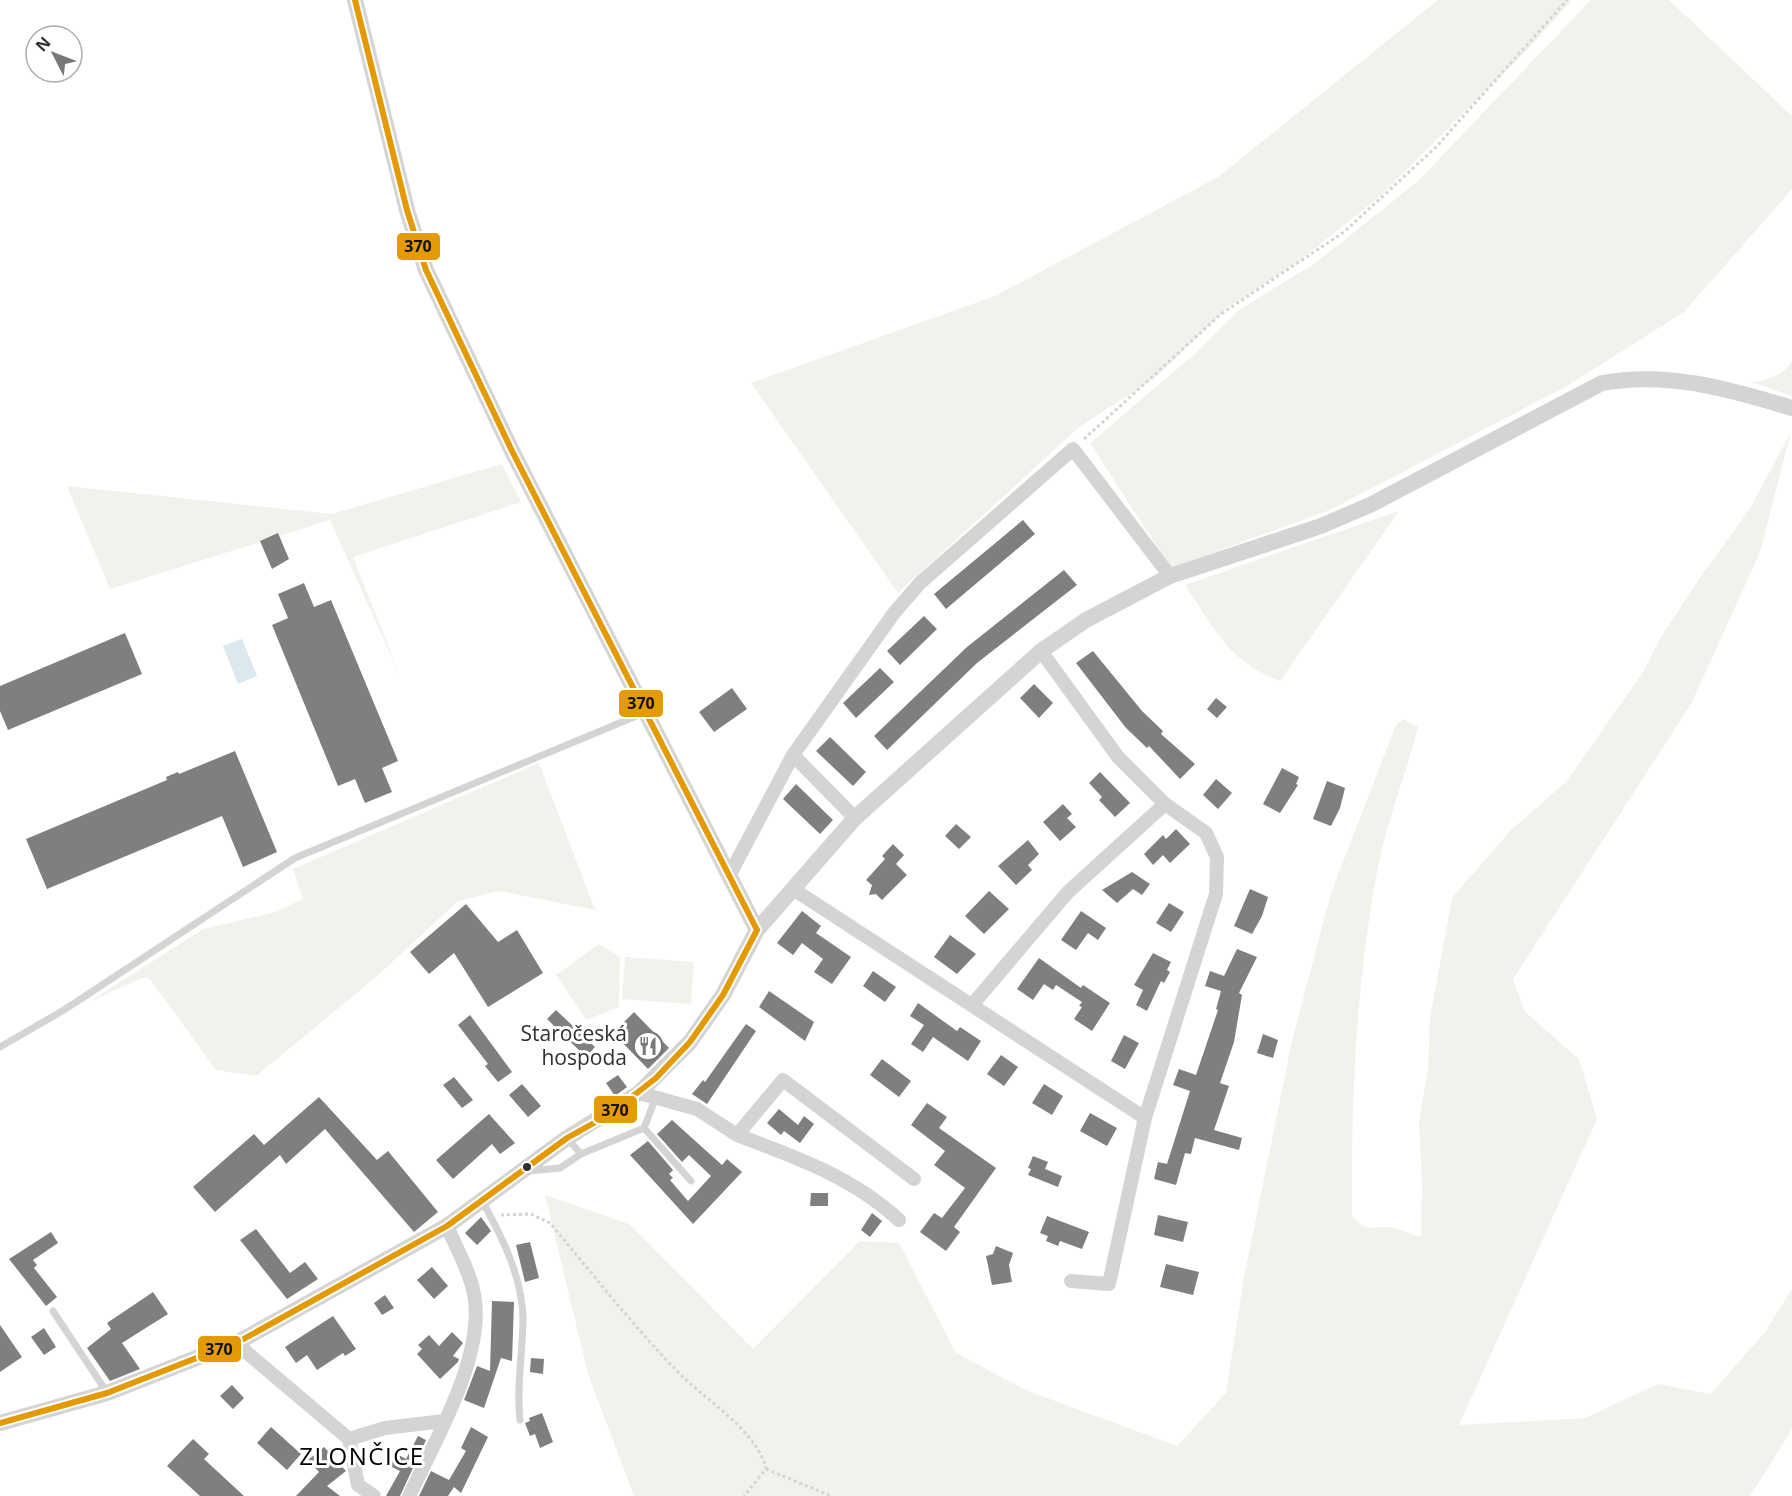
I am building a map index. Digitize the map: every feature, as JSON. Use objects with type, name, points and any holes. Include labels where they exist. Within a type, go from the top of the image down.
[{"type":"street","points":[[355,0],[407,210],[426,270],[512,451],[757,930]]},
{"type":"street","points":[[1,1422],[107,1393],[240,1341],[447,1226],[486,1208],[522,1172],[567,1138],[639,1093],[690,1042],[723,995],[757,930],[855,818],[1041,651],[1086,620],[1170,576],[1341,518],[1602,383],[1630,378],[1671,378],[1792,408]]},
{"type":"street","points":[[729,876],[793,755],[894,613],[920,583],[1073,449],[1170,576]]},
{"type":"street","points":[[1041,651],[1118,757],[1165,804],[1206,833],[1217,857],[1216,894],[1145,1118],[1109,1284],[1071,1281]]},
{"type":"street","points":[[793,755],[855,818]]},
{"type":"street","points":[[972,1005],[1068,892],[1165,804]]},
{"type":"street","points":[[793,889],[1145,1118]]},
{"type":"street","points":[[737,1135],[783,1080],[914,1179]]},
{"type":"street","points":[[639,1093],[697,1109],[737,1135],[842,1178],[881,1203],[899,1220]]},
{"type":"street","points":[[409,1496],[444,1421],[472,1353],[477,1332],[474,1292],[447,1226]]},
{"type":"street","points":[[240,1341],[244,1351],[349,1439],[355,1490],[374,1496]]},
{"type":"street","points":[[349,1439],[385,1428],[444,1421]]},
{"type":"lane","points":[[0,1047],[64,1010],[294,858],[646,712]]},
{"type":"lane","points":[[522,1172],[561,1168],[581,1154],[644,1128],[656,1097]]},
{"type":"lane","points":[[644,1128],[691,1181]]},
{"type":"lane","points":[[567,1138],[581,1154]]},
{"type":"lane","points":[[486,1208],[515,1272],[519,1292],[523,1317],[520,1420]]},
{"type":"lane","points":[[53,1311],[107,1393]]},
{"type":"path","points":[[1073,449],[1221,314],[1344,232],[1436,147],[1567,0]]},
{"type":"path","points":[[486,1208],[531,1214],[550,1223],[678,1372],[749,1437],[763,1455],[766,1469]]},
{"type":"path","points":[[744,1496],[766,1469]]},
{"type":"path","points":[[766,1469],[831,1496]]},
{"type":"shaded area","points":[[1438,0],[1572,0],[1529,48],[1378,198],[1299,261],[1227,308],[1155,378],[1079,427],[898,593],[751,383],[995,296],[1218,177]]},
{"type":"shaded area","points":[[1591,0],[1669,0],[1792,116],[1792,189],[1684,312],[1567,386],[1330,510],[1171,568],[1090,443],[1196,353],[1239,310],[1317,262],[1417,182]]},
{"type":"shaded area","points":[[1792,361],[1792,396],[1751,382],[1774,376]]},
{"type":"shaded area","points":[[1791,432],[1760,552],[1691,704],[1513,979],[1525,1012],[1579,1059],[1597,1119],[1459,1425],[1585,1418],[1658,1384],[1711,1394],[1765,1332],[1792,1289],[1792,1429],[1750,1496],[634,1496],[588,1374],[545,1195],[629,1224],[753,1349],[860,1241],[899,1243],[956,1353],[1028,1391],[1177,1446],[1226,1393],[1244,1277],[1292,1041],[1331,893],[1396,725],[1404,719],[1418,727],[1379,862],[1360,994],[1354,1082],[1352,1216],[1368,1228],[1391,1228],[1421,1237],[1422,1186],[1419,1122],[1428,1068],[1430,1018],[1452,898],[1512,829],[1566,782],[1644,671],[1661,637],[1749,510]]},
{"type":"shaded area","points":[[502,464],[521,502],[353,557],[400,676],[330,520],[110,589],[67,486],[332,514]]},
{"type":"shaded area","points":[[1399,511],[1280,681],[1262,673],[1235,654],[1214,629],[1185,585]]},
{"type":"shaded area","points":[[242,639],[257,676],[238,684],[223,646]]},
{"type":"shaded area","points":[[539,763],[595,910],[499,891],[458,901],[375,978],[256,1076],[216,1070],[150,979],[146,977],[89,1002],[203,929],[276,912],[303,899],[293,869]]},
{"type":"shaded area","points":[[599,944],[620,957],[619,1007],[586,1020],[556,975]]},
{"type":"shaded area","points":[[625,957],[694,962],[691,1004],[622,999]]},
{"type":"building","points":[[1023,520],[1035,534],[946,609],[934,594]]},
{"type":"building","points":[[278,533],[289,559],[272,569],[260,541]]},
{"type":"building","points":[[1064,570],[1077,585],[977,663],[887,750],[874,736],[967,647]]},
{"type":"building","points":[[304,583],[314,607],[331,600],[398,761],[382,768],[392,792],[365,803],[355,779],[338,786],[272,625],[288,618],[278,594]]},
{"type":"building","points":[[924,616],[937,629],[900,665],[887,651]]},
{"type":"building","points":[[125,633],[142,674],[8,730],[0,711],[0,686]]},
{"type":"building","points":[[1093,651],[1142,711],[1163,731],[1161,734],[1195,764],[1180,779],[1149,746],[1147,748],[1126,728],[1076,663]]},
{"type":"building","points":[[880,668],[894,682],[856,718],[843,703]]},
{"type":"building","points":[[1034,684],[1053,703],[1039,718],[1020,698]]},
{"type":"building","points":[[732,688],[747,709],[714,732],[699,712]]},
{"type":"building","points":[[1216,698],[1227,707],[1217,718],[1207,709]]},
{"type":"building","points":[[830,737],[866,772],[853,786],[816,751]]},
{"type":"building","points":[[235,751],[277,852],[243,867],[222,816],[47,889],[26,839],[167,780],[166,777]]},
{"type":"building","points":[[1282,768],[1299,777],[1296,784],[1298,785],[1280,813],[1263,804]]},
{"type":"building","points":[[1100,772],[1130,803],[1115,817],[1099,800],[1102,797],[1089,783]]},
{"type":"building","points":[[1216,779],[1232,793],[1218,809],[1203,795]]},
{"type":"building","points":[[1327,781],[1345,788],[1340,808],[1331,826],[1313,819]]},
{"type":"building","points":[[796,784],[833,820],[820,834],[783,799]]},
{"type":"building","points":[[1063,804],[1072,814],[1067,818],[1076,827],[1060,841],[1043,822]]},
{"type":"building","points":[[956,824],[971,837],[959,849],[945,836]]},
{"type":"building","points":[[1176,829],[1190,844],[1170,863],[1163,855],[1153,865],[1144,854],[1163,835],[1166,839]]},
{"type":"building","points":[[1028,840],[1039,854],[1028,865],[1032,870],[1016,885],[998,866]]},
{"type":"building","points":[[893,844],[904,855],[896,864],[907,875],[882,900],[876,894],[869,895],[872,885],[866,880],[885,859],[882,856]]},
{"type":"building","points":[[1132,872],[1150,884],[1142,895],[1133,889],[1117,903],[1102,890]]},
{"type":"building","points":[[1250,889],[1268,897],[1262,916],[1252,934],[1234,926]]},
{"type":"building","points":[[989,891],[1009,909],[984,934],[965,916]]},
{"type":"building","points":[[1169,903],[1184,912],[1171,932],[1156,923]]},
{"type":"building","points":[[466,904],[498,942],[517,930],[543,973],[488,1007],[454,953],[429,974],[410,952]]},
{"type":"building","points":[[802,911],[821,926],[816,933],[851,957],[832,984],[814,972],[823,959],[802,943],[793,955],[777,943]]},
{"type":"building","points":[[1081,911],[1106,928],[1098,940],[1088,933],[1076,950],[1061,940]]},
{"type":"building","points":[[950,935],[976,954],[957,974],[934,957]]},
{"type":"building","points":[[1237,949],[1257,957],[1239,993],[1242,995],[1234,1042],[1220,1083],[1229,1086],[1214,1130],[1242,1138],[1239,1150],[1195,1138],[1191,1154],[1185,1153],[1176,1185],[1154,1179],[1158,1162],[1167,1164],[1190,1091],[1173,1085],[1179,1069],[1196,1075],[1218,1010],[1216,1009],[1221,991],[1205,986],[1210,971],[1224,976]]},
{"type":"building","points":[[1153,953],[1171,962],[1167,970],[1170,972],[1164,983],[1161,981],[1147,1011],[1136,1005],[1143,990],[1134,985]]},
{"type":"building","points":[[1039,958],[1081,988],[1083,985],[1110,1003],[1092,1031],[1074,1019],[1082,1007],[1079,1006],[1082,1002],[1056,985],[1053,990],[1044,984],[1033,1000],[1017,989]]},
{"type":"building","points":[[873,971],[896,987],[885,1002],[863,986]]},
{"type":"building","points":[[769,991],[814,1022],[805,1041],[759,1007]]},
{"type":"building","points":[[918,1003],[957,1031],[960,1027],[981,1041],[968,1061],[933,1037],[923,1052],[911,1044],[924,1025],[910,1016]]},
{"type":"building","points":[[556,1010],[595,1047],[586,1057],[547,1019]]},
{"type":"building","points":[[634,1012],[669,1048],[648,1069],[613,1033]]},
{"type":"building","points":[[470,1015],[512,1072],[498,1082],[485,1066],[488,1064],[458,1025]]},
{"type":"building","points":[[746,1024],[756,1031],[707,1104],[692,1094],[703,1080],[705,1082]]},
{"type":"building","points":[[1263,1034],[1278,1040],[1273,1058],[1257,1053]]},
{"type":"building","points":[[1124,1035],[1139,1043],[1125,1069],[1111,1061]]},
{"type":"building","points":[[1001,1055],[1018,1067],[1004,1086],[987,1074]]},
{"type":"building","points":[[882,1059],[911,1081],[899,1097],[870,1075]]},
{"type":"building","points":[[618,1075],[627,1087],[615,1096],[606,1083]]},
{"type":"building","points":[[454,1077],[473,1100],[462,1108],[443,1085]]},
{"type":"building","points":[[522,1084],[541,1106],[528,1117],[509,1095]]},
{"type":"building","points":[[1044,1084],[1063,1096],[1052,1115],[1032,1103]]},
{"type":"building","points":[[319,1097],[377,1160],[388,1151],[438,1212],[414,1232],[325,1129],[286,1164],[280,1155],[215,1212],[193,1187],[254,1134],[264,1145]]},
{"type":"building","points":[[927,1103],[947,1117],[939,1128],[996,1168],[954,1227],[960,1232],[946,1251],[920,1232],[934,1213],[942,1218],[965,1188],[934,1165],[945,1151],[911,1125]]},
{"type":"building","points":[[779,1109],[798,1125],[804,1116],[814,1124],[800,1143],[784,1131],[781,1135],[767,1123]]},
{"type":"building","points":[[1090,1113],[1117,1128],[1107,1146],[1080,1131]]},
{"type":"building","points":[[489,1114],[515,1143],[500,1154],[492,1144],[453,1179],[436,1160]]},
{"type":"building","points":[[672,1120],[722,1165],[727,1159],[742,1172],[693,1224],[630,1155],[648,1141],[673,1170],[669,1174],[673,1178],[670,1180],[688,1201],[711,1176],[689,1155],[682,1162],[657,1134]]},
{"type":"building","points":[[1033,1156],[1048,1162],[1045,1169],[1062,1176],[1058,1187],[1028,1175]]},
{"type":"building","points":[[811,1193],[828,1193],[828,1206],[810,1206]]},
{"type":"building","points":[[872,1213],[882,1221],[870,1237],[861,1230]]},
{"type":"building","points":[[1158,1215],[1188,1222],[1183,1242],[1154,1235]]},
{"type":"building","points":[[1047,1216],[1089,1232],[1082,1249],[1060,1241],[1058,1246],[1046,1241],[1048,1236],[1040,1233]]},
{"type":"building","points":[[481,1217],[491,1231],[477,1245],[465,1233]]},
{"type":"building","points":[[256,1229],[290,1273],[305,1262],[318,1279],[287,1299],[240,1240]]},
{"type":"building","points":[[51,1232],[58,1243],[33,1260],[37,1265],[34,1268],[57,1297],[46,1306],[9,1259]]},
{"type":"building","points":[[530,1242],[539,1278],[525,1282],[516,1245]]},
{"type":"building","points":[[996,1246],[1013,1253],[1009,1265],[1012,1282],[992,1285],[986,1256],[993,1254]]},
{"type":"building","points":[[1166,1264],[1199,1272],[1193,1295],[1160,1287]]},
{"type":"building","points":[[432,1267],[448,1286],[434,1299],[417,1280]]},
{"type":"building","points":[[153,1292],[168,1314],[122,1343],[140,1369],[110,1381],[87,1348],[111,1329],[107,1323]]},
{"type":"building","points":[[385,1295],[394,1308],[382,1315],[374,1303]]},
{"type":"building","points":[[492,1301],[514,1302],[512,1361],[501,1358],[484,1408],[464,1400],[477,1366],[490,1371]]},
{"type":"building","points":[[333,1316],[356,1349],[345,1356],[343,1353],[317,1370],[307,1355],[296,1363],[285,1347]]},
{"type":"building","points":[[0,1325],[22,1357],[0,1372]]},
{"type":"building","points":[[44,1328],[56,1347],[44,1355],[31,1337]]},
{"type":"building","points":[[452,1332],[463,1343],[453,1356],[459,1359],[440,1379],[417,1354],[422,1349],[418,1345],[429,1335],[439,1346]]},
{"type":"building","points":[[531,1358],[544,1359],[543,1374],[530,1372]]},
{"type":"building","points":[[232,1385],[244,1398],[233,1409],[220,1396]]},
{"type":"building","points":[[542,1413],[553,1442],[540,1448],[535,1434],[530,1436],[525,1423],[530,1421],[529,1418]]},
{"type":"building","points":[[271,1427],[301,1454],[287,1470],[257,1443]]},
{"type":"building","points":[[471,1427],[488,1437],[461,1493],[454,1487],[448,1496],[419,1496],[431,1471],[449,1480],[466,1451],[461,1448]]},
{"type":"building","points":[[418,1436],[426,1440],[400,1496],[386,1496],[400,1471],[390,1466],[397,1454],[406,1459]]},
{"type":"building","points":[[193,1439],[209,1454],[204,1459],[244,1496],[200,1496],[167,1466]]},
{"type":"building","points":[[324,1447],[346,1471],[327,1486],[340,1496],[296,1496],[319,1472],[308,1460]]},
{"type":"transit line","name":"370","points":[[355,0],[407,210],[426,270],[512,451],[757,930]]},
{"type":"transit line","name":"370","points":[[0,1423],[107,1393],[240,1341],[447,1226],[567,1138],[610,1114],[656,1078],[690,1042],[723,995],[757,930]]},
{"type":"place","name":"Staročeská hospoda","points":[[648,1046]]},
{"type":"district","name":"ZLONČICE","points":[[362,1457]]}]
